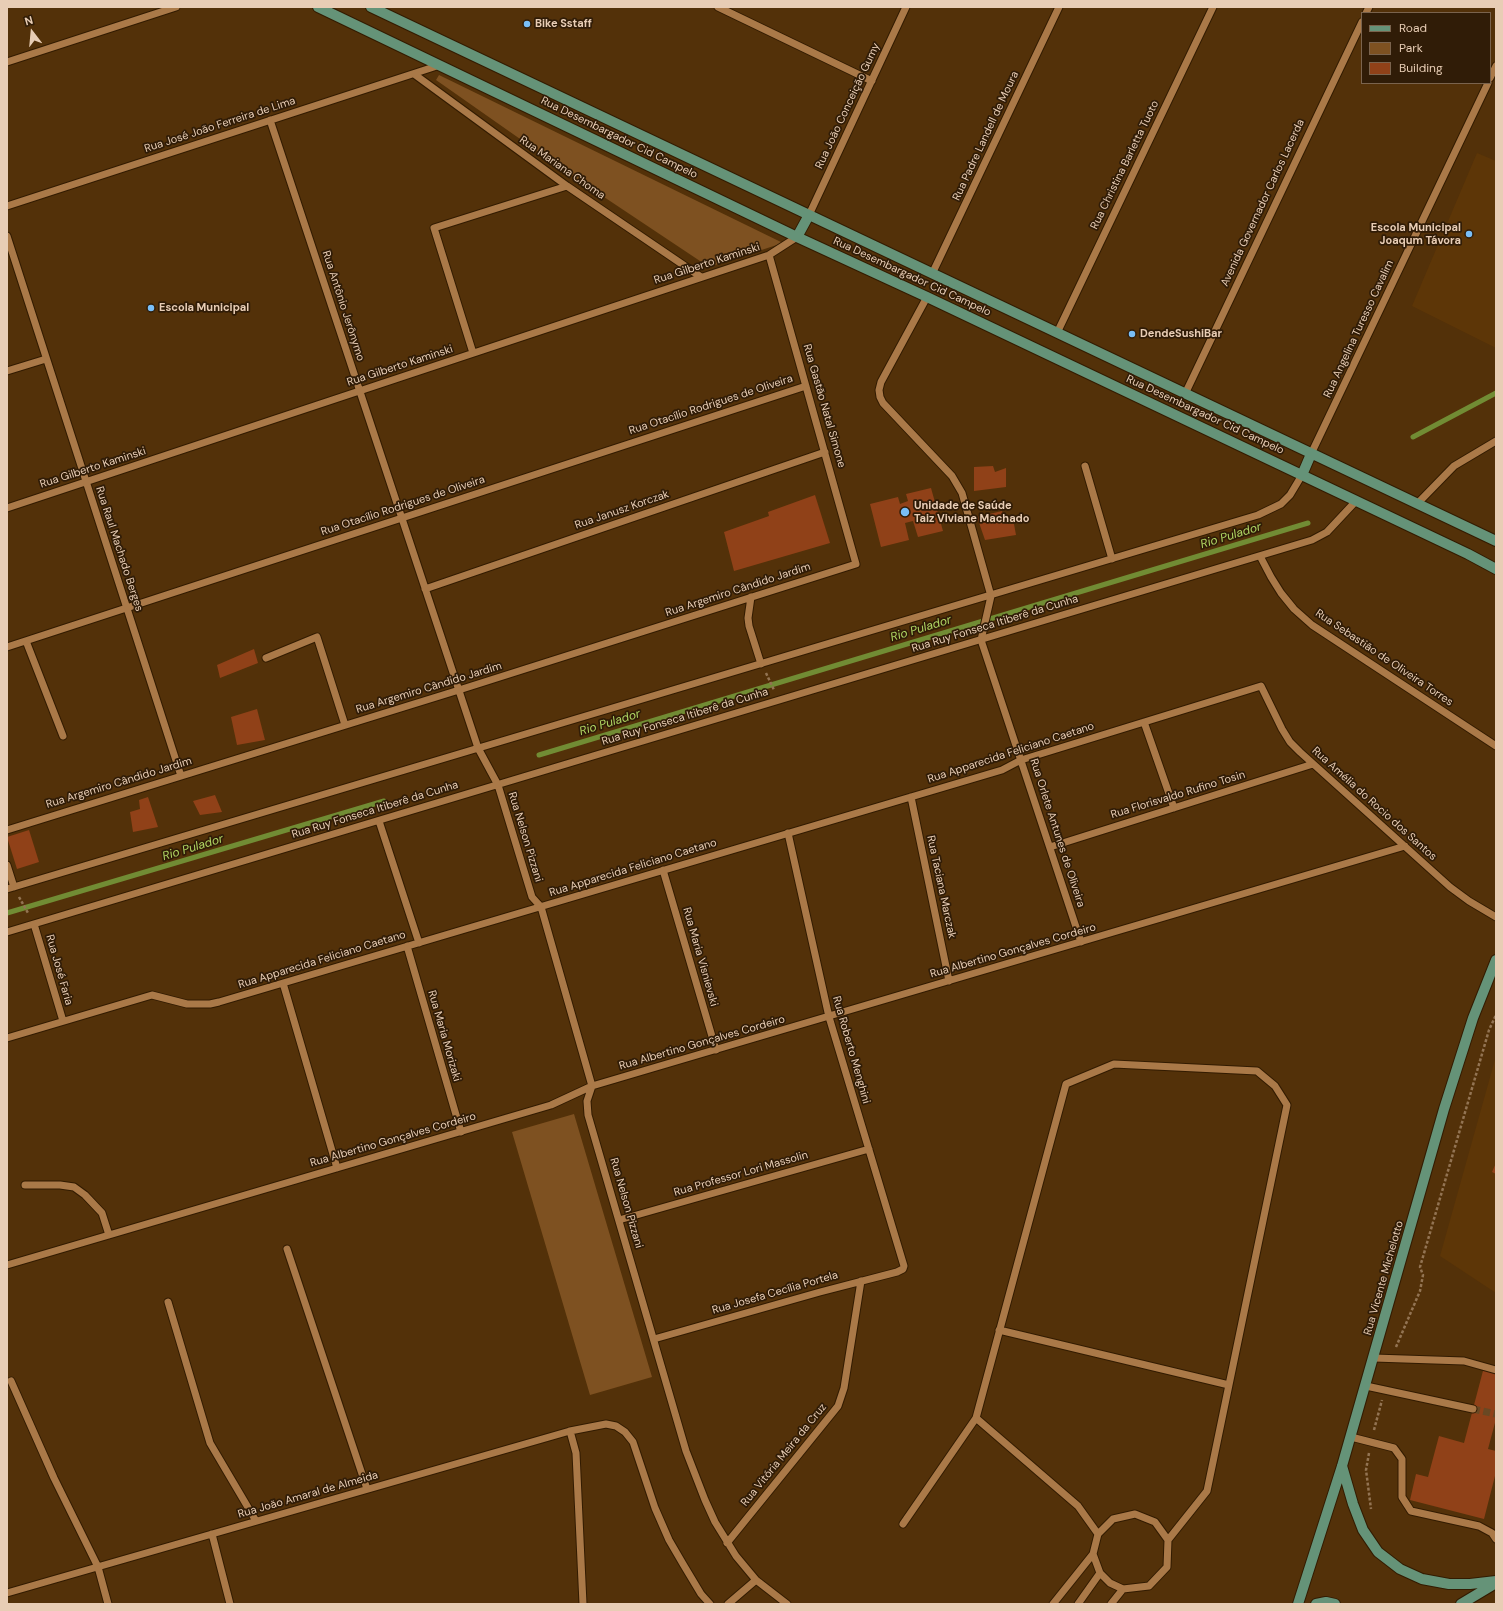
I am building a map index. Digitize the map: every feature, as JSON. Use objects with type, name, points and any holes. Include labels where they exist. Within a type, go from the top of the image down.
[{"type":"main road","name":"Rua Desembargador Cid Campelo","points":[[318,7],[796,237],[927,297],[1468,554],[1496,569]]},
{"type":"main road","name":"Rua Desembargador Cid Campelo","points":[[371,7],[1496,541]]},
{"type":"main road","points":[[796,237],[809,215]]},
{"type":"main road","points":[[1302,475],[1311,454]]},
{"type":"main road","name":"Rua Vicente Michelotto","points":[[1298,1604],[1351,1437],[1444,1109],[1473,1018],[1496,960]]},
{"type":"main road","points":[[1342,1466],[1353,1504],[1363,1530],[1378,1552],[1400,1569],[1422,1579],[1449,1584],[1496,1582]]},
{"type":"main road","points":[[1461,1604],[1496,1582]]},
{"type":"main road","points":[[1316,1604],[1326,1602],[1335,1604]]},
{"type":"street","points":[[7,62],[176,7]]},
{"type":"street","points":[[718,7],[872,81]]},
{"type":"street","name":"Rua João Conceição Gumy","points":[[809,215],[906,7]]},
{"type":"street","name":"Rua Padre Landell de Moura","points":[[932,274],[1059,7]]},
{"type":"street","name":"Rua Christina Barletta Tuoto","points":[[1057,333],[1213,7]]},
{"type":"street","name":"Avenida Governador Carlos Lacerda","points":[[1185,394],[1361,24]]},
{"type":"street","name":"Rua José João Ferreira de Lima","points":[[7,206],[440,65]]},
{"type":"street","points":[[1491,76],[1496,66]]},
{"type":"street","name":"Rua Mariana Choma","points":[[414,74],[567,186],[701,277]]},
{"type":"street","name":"Rua Angelina Turesso Cavalim","points":[[1311,454],[1488,84]]},
{"type":"street","name":"Rua Antônio Jerônymo","points":[[270,120],[478,748]]},
{"type":"street","points":[[473,353],[434,228],[567,186]]},
{"type":"street","name":"Rua Raul Machado Berges","points":[[7,236],[181,776]]},
{"type":"street","name":"Rua Gilberto Kaminski","points":[[7,508],[769,255],[796,237]]},
{"type":"street","name":"Rua Gastão Natal Simone","points":[[769,255],[856,564]]},
{"type":"street","points":[[927,297],[881,382],[879,390],[880,397],[883,403],[958,484],[962,493],[991,596],[981,640]]},
{"type":"street","points":[[7,371],[46,359]]},
{"type":"street","name":"Rua Otacílio Rodrigues de Oliveira","points":[[7,647],[806,386]]},
{"type":"street","points":[[1417,504],[1454,466],[1496,441]]},
{"type":"street","name":"Rua Janusz Korczak","points":[[425,589],[825,452]]},
{"type":"street","points":[[1085,466],[1112,559]]},
{"type":"street","points":[[7,865],[10,888],[991,596],[1269,511],[1282,504],[1290,496],[1302,475]]},
{"type":"street","name":"Rua Ruy Fonseca Itiberê da Cunha","points":[[7,932],[1320,537],[1327,532],[1356,501]]},
{"type":"street","name":"Rua Sebastião de Oliveira Torres","points":[[1260,556],[1271,578],[1281,593],[1294,609],[1312,625],[1496,746]]},
{"type":"street","name":"Rua Argemiro Cândido Jardim","points":[[7,830],[459,690],[856,564]]},
{"type":"street","points":[[751,597],[748,618],[749,626],[761,664]]},
{"type":"street","points":[[266,658],[317,637],[346,725]]},
{"type":"street","name":"Rua Orlete Antunes de Oliveira","points":[[981,640],[1081,942]]},
{"type":"street","points":[[26,641],[63,736]]},
{"type":"street","name":"Rua Apparecida Feliciano Caetano","points":[[7,1038],[152,995],[188,1004],[210,1004],[1002,770],[1021,760],[1261,686]]},
{"type":"street","name":"Rua Amélia do Rocio dos Santos","points":[[1261,686],[1290,742],[1459,894],[1496,917]]},
{"type":"street","points":[[1144,722],[1174,808]]},
{"type":"street","name":"Rua Nelson Pizzani","points":[[478,748],[498,785],[532,897],[541,907],[592,1086],[587,1100],[588,1115],[686,1451],[695,1477],[715,1522],[727,1543],[756,1580],[787,1604]]},
{"type":"street","name":"Rua Florisvaldo Rufino Tosin","points":[[1050,846],[1313,764]]},
{"type":"street","name":"Rua Taciana Marczak","points":[[911,797],[949,981]]},
{"type":"street","points":[[379,821],[419,943]]},
{"type":"street","name":"Rua Roberto Menghini","points":[[788,833],[829,1017],[904,1262],[903,1269]]},
{"type":"street","name":"Rua Albertino Gonçalves Cordeiro","points":[[7,1265],[551,1105],[592,1086],[1405,846]]},
{"type":"street","name":"Rua Maria Visnievski","points":[[663,870],[716,1050]]},
{"type":"street","name":"Rua José Faria","points":[[34,924],[62,1021]]},
{"type":"street","name":"Rua Maria Morizaki","points":[[406,946],[460,1132]]},
{"type":"street","points":[[283,983],[337,1168]]},
{"type":"street","points":[[903,1524],[976,1418],[1066,1084],[1114,1064],[1257,1071],[1276,1086],[1287,1105],[1207,1491],[1168,1540],[1167,1567],[1149,1586],[1123,1589],[1110,1583],[1100,1573],[1093,1554]]},
{"type":"street","name":"Rua Professor Lori Massolin","points":[[619,1220],[870,1149]]},
{"type":"street","points":[[25,1185],[60,1185],[74,1187],[86,1195],[102,1213],[109,1235]]},
{"type":"street","points":[[287,1249],[367,1489]]},
{"type":"street","name":"Rua Josefa Cecília Portela","points":[[654,1339],[897,1272],[903,1269]]},
{"type":"street","name":"Rua Vitória Meira da Cruz","points":[[727,1543],[838,1406],[844,1388],[861,1281]]},
{"type":"street","points":[[168,1302],[210,1443],[256,1521]]},
{"type":"street","points":[[999,1330],[1229,1385]]},
{"type":"street","points":[[1374,1358],[1464,1362],[1496,1370]]},
{"type":"street","points":[[12,1381],[54,1478],[98,1567],[108,1604]]},
{"type":"street","points":[[1366,1386],[1473,1409]]},
{"type":"street","points":[[976,1418],[1078,1506],[1098,1534]]},
{"type":"street","name":"Rua João Amaral de Almeida","points":[[7,1593],[570,1431],[606,1424],[616,1426],[625,1432],[633,1442],[655,1508],[669,1540],[690,1576],[710,1604]]},
{"type":"street","points":[[570,1431],[576,1453],[583,1604]]},
{"type":"street","points":[[1351,1437],[1394,1448],[1402,1459],[1402,1497],[1411,1511],[1479,1526],[1492,1532],[1496,1539]]},
{"type":"street","points":[[1054,1604],[1093,1554],[1098,1534],[1113,1519],[1134,1514],[1155,1522],[1168,1540]]},
{"type":"street","points":[[212,1534],[230,1604]]},
{"type":"street","points":[[1078,1604],[1100,1573]]},
{"type":"street","points":[[728,1604],[756,1580]]},
{"type":"street","points":[[1111,1604],[1123,1589]]},
{"type":"path","points":[[761,664],[780,700]]},
{"type":"path","points":[[10,888],[34,924]]},
{"type":"path","points":[[1391,1358],[1420,1291],[1423,1275],[1420,1267],[1489,1030],[1496,1015]]},
{"type":"path","points":[[1371,1509],[1366,1470],[1371,1442],[1384,1390]]},
{"type":"shaded area","name":"Escola Municipal Joaqum Távora","points":[[1477,153],[1496,161],[1496,348],[1412,306]]},
{"type":"shaded area","points":[[1496,1056],[1496,1293],[1440,1256]]},
{"type":"green space","points":[[439,75],[783,243],[709,267],[580,181],[436,80]]},
{"type":"green space","points":[[574,1114],[652,1377],[590,1395],[512,1132]]},
{"type":"building","points":[[993,466],[995,472],[1006,468],[1006,487],[974,491],[974,467]]},
{"type":"building","name":"Unidade de Saúde Taiz Viviane Machado","points":[[931,488],[943,531],[918,537],[913,521],[905,523],[909,540],[881,547],[870,504],[898,497],[900,504],[908,501],[906,494]]},
{"type":"building","points":[[815,495],[830,543],[734,571],[724,532],[769,516],[768,512]]},
{"type":"building","points":[[1002,511],[1008,524],[1014,524],[1016,535],[985,540],[977,517]]},
{"type":"building","points":[[254,649],[258,663],[220,678],[217,665]]},
{"type":"building","points":[[257,709],[265,740],[237,745],[231,717]]},
{"type":"building","points":[[215,795],[222,812],[200,815],[193,801]]},
{"type":"building","points":[[148,797],[158,827],[133,832],[130,812],[140,809],[139,800]]},
{"type":"building","points":[[29,830],[39,862],[17,869],[7,837]]},
{"type":"building","points":[[1496,1163],[1496,1174],[1492,1172]]},
{"type":"building","points":[[1484,1367],[1496,1370],[1496,1419],[1488,1449],[1496,1451],[1496,1472],[1484,1519],[1410,1500],[1416,1474],[1428,1477],[1439,1436],[1464,1443]]},
{"type":"waterway","name":"Rio Pulador","points":[[1413,437],[1496,393]]},
{"type":"waterway","name":"Rio Pulador","points":[[539,755],[1308,523]]},
{"type":"waterway","name":"Rio Pulador","points":[[7,913],[384,801]]},
{"type":"tunnel","points":[[1473,1409],[1496,1414]]},
{"type":"place","name":"Bike Sstaff","points":[[527,24]]},
{"type":"place","name":"Escola Municipal Joaqum Távora","points":[[1469,234]]},
{"type":"place","name":"Escola Municipal","points":[[151,308]]},
{"type":"place","name":"DendeSushiBar","points":[[1132,334]]},
{"type":"place","name":"Unidade de Saúde Taiz Viviane Machado","points":[[905,512]]}]
